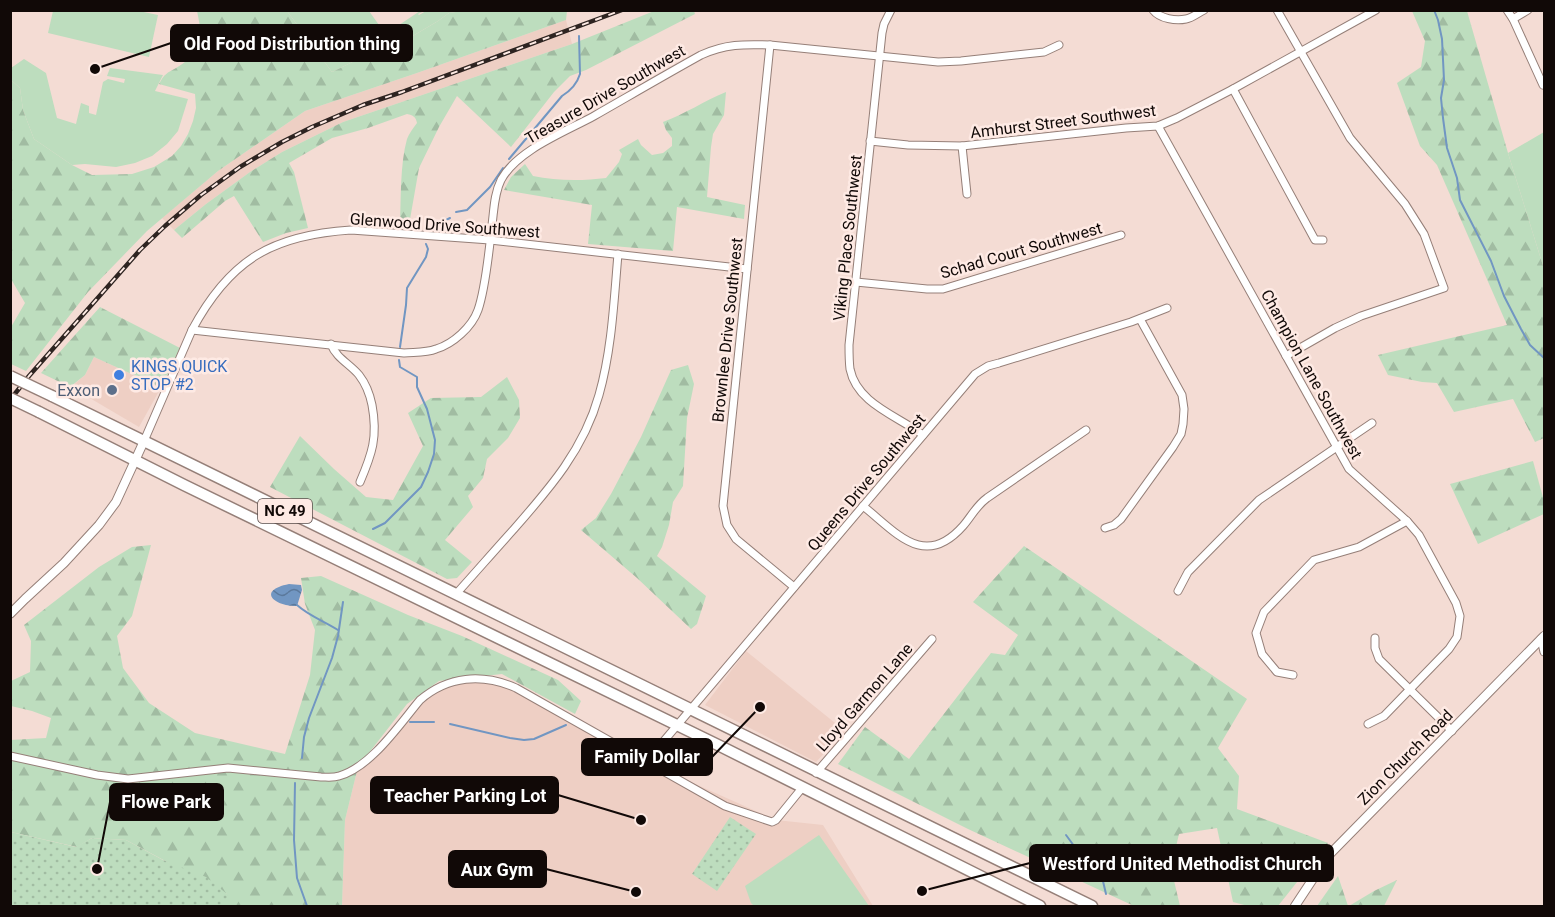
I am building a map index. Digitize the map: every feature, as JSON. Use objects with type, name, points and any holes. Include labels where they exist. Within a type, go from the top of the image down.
[{"type":"highway","name":"NC 49","points":[[10,376],[1092,906]]},
{"type":"highway","name":"NC 49","points":[[10,398],[1040,906]]},
{"type":"highway","points":[[973,872],[981,853]]},
{"type":"street","name":"Viking Place Southwest","points":[[891,10],[884,24],[879,56],[849,359],[852,377],[868,399],[923,435]]},
{"type":"street","points":[[1153,10],[1156,14],[1172,19],[1186,19],[1204,10]]},
{"type":"street","points":[[1277,10],[1350,138],[1404,204],[1424,234],[1444,288],[1361,316],[1286,356]]},
{"type":"street","name":"Amhurst Street Southwest","points":[[870,141],[941,147],[962,146],[1158,126],[1177,118],[1376,10]]},
{"type":"street","points":[[1507,10],[1544,85]]},
{"type":"street","points":[[1513,19],[1528,10]]},
{"type":"street","name":"Treasure Drive Southwest","points":[[192,330],[404,353],[435,350],[449,343],[470,325],[478,310],[495,202],[507,171],[527,154],[714,49],[728,45],[770,45],[921,61],[962,61],[1044,52],[1059,45]]},
{"type":"street","name":"Brownlee Drive Southwest","points":[[770,45],[723,507],[730,532],[736,539],[794,587]]},
{"type":"street","points":[[1233,88],[1315,240],[1323,240]]},
{"type":"street","name":"Champion Lane Southwest","points":[[1158,126],[1349,470],[1407,520],[1419,535],[1456,603],[1460,616],[1457,637],[1449,649],[1384,716],[1368,724]]},
{"type":"street","points":[[962,146],[967,194]]},
{"type":"street","name":"Glenwood Drive Southwest","points":[[144,441],[192,330],[220,288],[247,261],[267,249],[296,238],[328,231],[351,230],[490,240],[747,268]]},
{"type":"street","name":"Schad Court Southwest","points":[[856,282],[927,290],[943,289],[1121,235]]},
{"type":"street","points":[[456,594],[540,500],[561,474],[582,438],[599,396],[604,372],[618,254]]},
{"type":"street","name":"Queens Drive Southwest","points":[[646,762],[970,379],[988,366],[1140,319],[1167,308]]},
{"type":"street","points":[[1105,528],[1121,519],[1173,447],[1183,424],[1182,395],[1140,319]]},
{"type":"street","points":[[331,345],[335,352],[361,377],[370,398],[375,435],[360,482]]},
{"type":"street","points":[[1178,591],[1188,572],[1259,500],[1372,423]]},
{"type":"street","points":[[863,506],[908,542],[920,546],[938,545],[948,540],[963,526],[973,511],[987,498],[1086,430]]},
{"type":"street","points":[[10,614],[64,563],[99,525],[116,502],[144,441]]},
{"type":"street","points":[[1293,675],[1277,672],[1262,654],[1256,633],[1264,612],[1314,560],[1359,547],[1407,520]]},
{"type":"street","points":[[1376,638],[1375,648],[1379,659],[1452,731]]},
{"type":"street","points":[[1543,638],[1545,652]]},
{"type":"street","name":"Zion Church Road","points":[[1295,906],[1328,856],[1543,638]]},
{"type":"street","name":"Lloyd Garmon Lane","points":[[816,772],[932,639]]},
{"type":"street","points":[[10,756],[97,775],[128,779],[228,768],[334,777],[350,772],[368,759],[420,700],[429,693],[457,680],[477,678],[496,680],[516,688],[725,806],[772,822],[802,788]]},
{"type":"shaded area","points":[[566,20],[572,44],[343,122],[282,152],[250,172],[174,230],[162,218],[218,171],[305,111]]},
{"type":"shaded area","points":[[94,357],[158,386],[163,384],[139,427],[71,387],[85,375]]},
{"type":"shaded area","points":[[746,651],[845,731],[816,762],[705,705]]},
{"type":"shaded area","points":[[496,680],[646,762],[776,820],[823,825],[873,906],[342,906],[345,820],[358,767],[420,700],[447,683]]},
{"type":"green space","points":[[53,11],[139,11],[158,15],[149,57],[48,33]]},
{"type":"green space","points":[[197,11],[287,11],[332,72],[411,37],[449,13],[567,11],[566,20],[305,111],[218,171],[147,231],[88,292],[26,371],[11,364],[11,327],[25,303],[11,279],[11,80],[20,88],[23,110],[34,139],[72,165],[92,175],[132,174],[154,167],[172,156],[188,134],[196,108],[195,94],[159,84],[166,74],[185,62],[196,50],[200,37]]},
{"type":"green space","points":[[287,11],[369,11],[387,33],[420,11],[424,11],[419,15],[426,11],[462,11],[449,13],[411,37],[332,72]]},
{"type":"green space","points":[[654,11],[694,11],[695,14],[570,76],[554,92],[511,147],[457,96],[419,168],[409,225],[400,224],[402,170],[407,139],[417,123],[414,117],[407,114],[332,138],[289,163],[294,172],[308,228],[263,242],[234,196],[182,238],[174,230],[250,172],[282,152],[343,122],[572,44]]},
{"type":"green space","points":[[1412,11],[1467,11],[1544,269],[1544,438],[1535,442],[1513,399],[1454,412],[1437,383],[1388,375],[1378,355],[1507,325],[1437,165],[1420,146],[1397,83],[1421,67],[1425,41]]},
{"type":"green space","points":[[24,59],[46,73],[57,118],[76,124],[81,103],[89,106],[89,113],[96,115],[103,82],[108,79],[124,83],[125,79],[107,76],[110,68],[163,75],[155,91],[188,99],[178,131],[152,156],[135,163],[116,167],[72,165],[34,139],[23,110],[20,88],[11,80],[11,68]]},
{"type":"green space","points":[[726,92],[724,115],[713,134],[707,197],[745,205],[744,219],[677,207],[673,251],[588,244],[592,205],[504,190],[511,177],[525,164],[533,176],[542,178],[597,179],[606,178],[619,162],[622,154],[619,150],[638,139],[652,155],[663,153],[672,146],[672,138],[663,122]]},
{"type":"green space","points":[[1544,132],[1544,269],[1508,153]]},
{"type":"green space","points":[[100,307],[180,348],[163,384],[158,386],[94,357],[85,375],[70,387],[41,373]]},
{"type":"green space","points":[[688,365],[694,384],[687,418],[683,486],[673,502],[669,525],[657,556],[706,596],[697,624],[691,629],[581,530],[596,518],[611,494],[641,437],[671,370]]},
{"type":"green space","points":[[507,377],[519,400],[520,418],[508,438],[487,459],[483,478],[468,496],[473,507],[445,540],[472,562],[457,578],[447,579],[270,487],[300,436],[366,497],[393,500],[423,446],[408,413],[431,398],[481,397]]},
{"type":"green space","points":[[1533,461],[1544,501],[1544,514],[1478,544],[1450,484]]},
{"type":"green space","points":[[151,545],[132,616],[117,636],[123,668],[149,703],[195,733],[285,754],[310,675],[315,630],[305,604],[301,578],[321,576],[558,680],[581,701],[575,714],[502,674],[439,681],[407,704],[358,767],[345,820],[342,906],[227,906],[227,894],[126,840],[92,838],[77,847],[11,832],[10,740],[46,738],[51,718],[11,706],[11,681],[30,672],[31,641],[24,625],[99,567],[132,547]]},
{"type":"green space","points":[[1024,546],[1247,699],[1218,748],[1239,776],[1237,809],[1328,843],[1278,906],[1248,906],[1233,902],[1217,828],[1179,834],[1171,868],[1180,906],[1134,906],[968,829],[838,764],[865,727],[909,759],[991,653],[1005,655],[1018,635],[973,602]]},
{"type":"green space","points":[[730,817],[756,834],[717,891],[692,874]]},
{"type":"green space","points":[[11,832],[76,847],[92,838],[126,840],[163,860],[206,877],[227,894],[227,906],[11,906]]},
{"type":"green space","points":[[819,835],[869,906],[754,906],[745,886]]},
{"type":"green space","points":[[1338,876],[1348,906],[1317,906]]},
{"type":"green space","points":[[1397,880],[1384,906],[1349,906],[1374,891]]},
{"type":"water","points":[[289,584],[301,585],[302,590],[297,606],[282,604],[272,598],[273,591]]},
{"type":"waterway","points":[[1434,10],[1442,39],[1444,80],[1441,98],[1447,148],[1457,178],[1460,200],[1491,261],[1504,296],[1521,329],[1530,345],[1544,358]]},
{"type":"waterway","points":[[509,159],[577,81],[580,74],[579,36]]},
{"type":"waterway","points":[[456,212],[467,210],[490,187],[503,168]]},
{"type":"waterway","points":[[446,220],[450,218]]},
{"type":"waterway","points":[[400,347],[407,288],[426,257],[428,249],[426,244]]},
{"type":"waterway","points":[[373,529],[385,523],[421,487],[434,454],[435,440],[427,409],[417,387],[417,377],[400,367],[399,360]]},
{"type":"waterway","points":[[302,758],[309,718],[338,636],[343,602]]},
{"type":"waterway","points":[[297,605],[338,630]]},
{"type":"waterway","points":[[410,722],[434,722]]},
{"type":"waterway","points":[[450,724],[524,740],[534,739],[566,725]]},
{"type":"waterway","points":[[295,783],[294,840],[297,878],[307,906]]},
{"type":"waterway","points":[[1066,835],[1077,850],[1095,866],[1102,877],[1106,894]]},
{"type":"railway","points":[[10,400],[140,250],[201,195],[240,167],[282,142],[363,105],[622,10]]},
{"type":"place","name":"Old Food Distribution thing","points":[[95,69]]},
{"type":"place","name":"KINGS QUICK STOP #2","points":[[119,375]]},
{"type":"place","name":"Exxon","points":[[112,390]]},
{"type":"place","name":"Family Dollar","points":[[760,707]]},
{"type":"place","name":"Teacher Parking Lot","points":[[641,820]]},
{"type":"place","name":"Flowe Park","points":[[97,869]]},
{"type":"place","name":"Westford United Methodist Church","points":[[922,891]]},
{"type":"place","name":"Aux Gym","points":[[636,892]]}]
